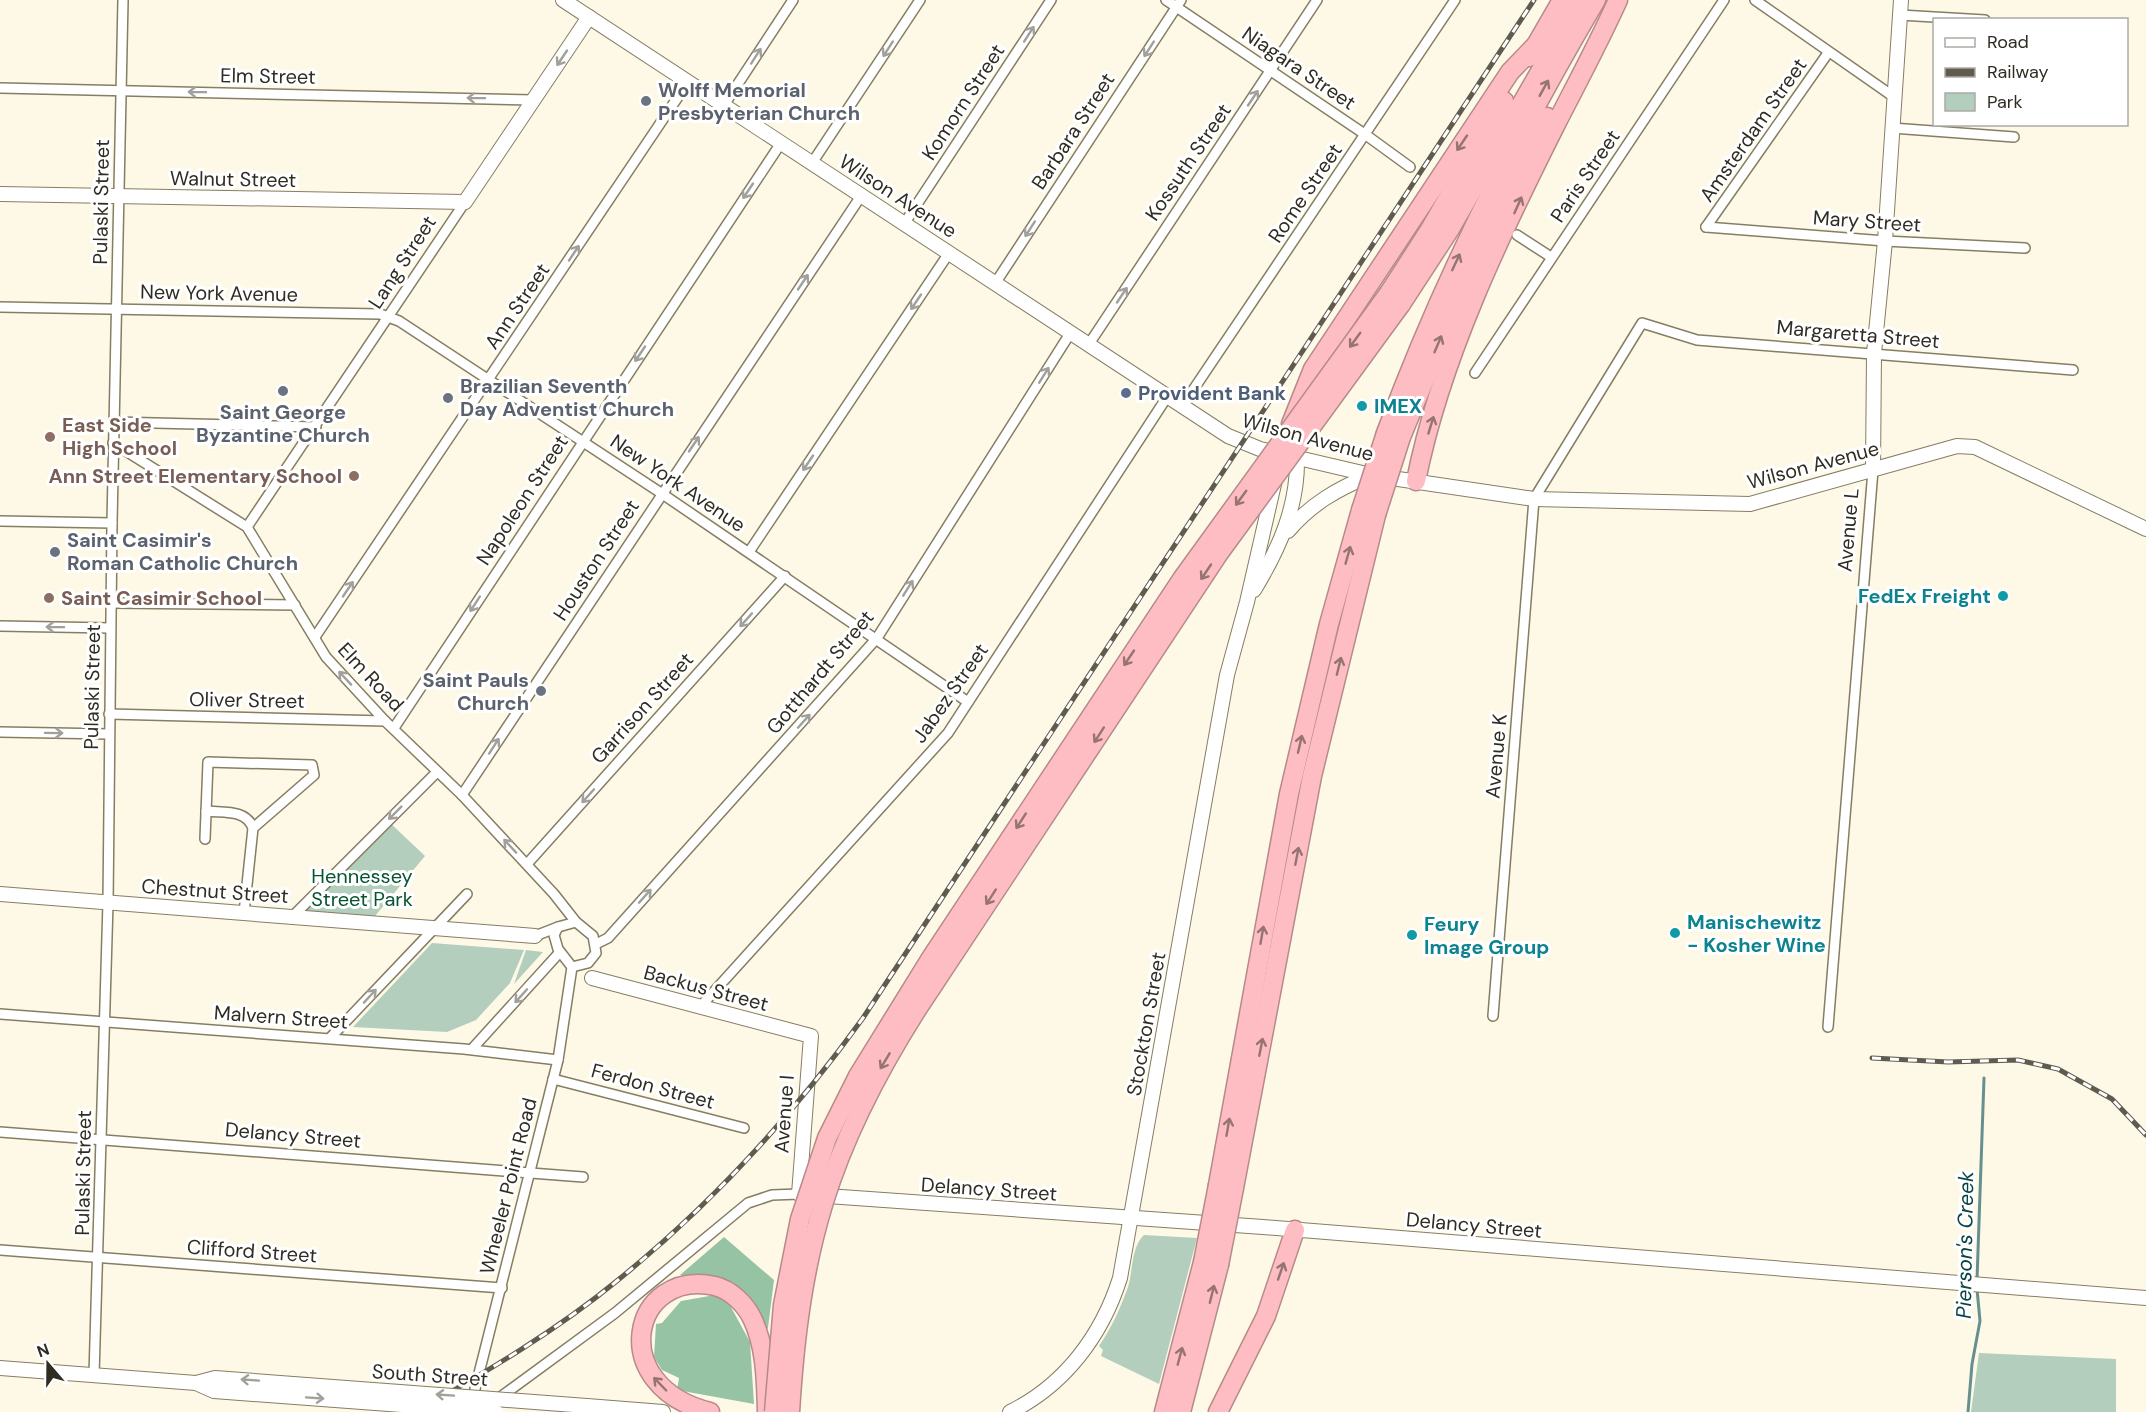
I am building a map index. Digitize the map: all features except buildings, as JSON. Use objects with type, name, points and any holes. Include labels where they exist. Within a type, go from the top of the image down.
[{"type":"highway","points":[[790,1412],[798,1315],[814,1231],[841,1148],[879,1071],[916,1011],[1219,553],[1395,298],[1443,208],[1562,0]]},
{"type":"highway","points":[[774,1412],[783,1305],[800,1219],[827,1138],[858,1076],[912,987],[1182,579],[1450,229],[1581,0]]},
{"type":"highway","points":[[1181,1412],[1226,1186],[1289,794],[1329,624],[1435,309],[1484,204],[1543,91],[1596,0]]},
{"type":"highway","points":[[1394,435],[1493,221],[1540,130],[1616,0]]},
{"type":"highway","points":[[1416,481],[1442,388],[1484,281],[1531,176],[1616,0]]},
{"type":"highway","points":[[1289,457],[1294,413],[1313,369],[1510,72],[1535,46]]},
{"type":"highway","points":[[1218,1412],[1266,1316],[1294,1230]]},
{"type":"highway","points":[[1164,1412],[1211,1264]]},
{"type":"highway","points":[[710,1412],[678,1400],[656,1381],[644,1364],[640,1338],[647,1314],[664,1296],[692,1285],[720,1288],[735,1295],[751,1316],[764,1359],[767,1412]]},
{"type":"main road","name":"Wilson Avenue","points":[[563,0],[1228,436],[1289,457],[1371,475],[1534,499],[1750,504],[1957,446],[1975,447],[2146,529]]},
{"type":"main road","name":"Avenue L","points":[[1873,470],[1874,353],[1886,241],[1901,0]]},
{"type":"main road","name":"Lang Street","points":[[465,202],[589,17]]},
{"type":"main road","name":"Walnut Street","points":[[0,194],[465,202]]},
{"type":"main road","name":"Stockton Street","points":[[1247,602],[1278,542],[1294,503],[1289,457]]},
{"type":"main road","name":"Stockton Street","points":[[1010,1412],[1031,1400],[1058,1379],[1092,1340],[1115,1294],[1132,1220],[1227,675],[1289,457]]},
{"type":"main road","points":[[1278,542],[1304,513],[1325,497],[1371,475]]},
{"type":"main road","name":"Chestnut Street","points":[[0,894],[535,936]]},
{"type":"main road","name":"Backus Street","points":[[592,978],[811,1036]]},
{"type":"main road","name":"Avenue I","points":[[799,1194],[811,1036]]},
{"type":"main road","name":"Delancy Street","points":[[799,1194],[1294,1230],[2146,1298]]},
{"type":"main road","name":"South Street","points":[[0,1368],[196,1383],[214,1390],[496,1412]]},
{"type":"main road","name":"South Street","points":[[196,1383],[215,1378],[663,1412]]},
{"type":"street","name":"Pulaski Street","points":[[94,1375],[99,1257],[100,1140],[106,1021],[113,443],[123,0]]},
{"type":"street","points":[[724,105],[791,3],[780,0]]},
{"type":"street","points":[[812,163],[920,0]]},
{"type":"street","name":"Komorn Street","points":[[904,224],[1051,0]]},
{"type":"street","name":"Niagara Street","points":[[1166,0],[1179,4],[1410,167]]},
{"type":"street","name":"Kossuth Street","points":[[1089,344],[1317,0]]},
{"type":"street","name":"Rome Street","points":[[1183,405],[1455,0]]},
{"type":"street","name":"Paris Street","points":[[1475,373],[1724,0]]},
{"type":"street","points":[[1755,0],[1894,97]]},
{"type":"street","name":"Barbara Street","points":[[996,282],[1179,4]]},
{"type":"street","points":[[1900,15],[1951,18]]},
{"type":"street","name":"Amsterdam Street","points":[[1706,227],[1828,53]]},
{"type":"street","name":"Ann Street","points":[[315,637],[490,380],[688,82]]},
{"type":"street","name":"Elm Street","points":[[0,88],[534,100]]},
{"type":"street","points":[[1892,128],[2014,137]]},
{"type":"street","name":"Napoleon Street","points":[[394,728],[781,143]]},
{"type":"street","name":"Houston Street","points":[[462,795],[661,493],[861,196]]},
{"type":"street","name":"Lang Street","points":[[246,527],[316,427],[465,202]]},
{"type":"street","name":"Mary Street","points":[[1706,227],[1886,241],[2025,248]]},
{"type":"street","points":[[1517,235],[1551,257]]},
{"type":"street","points":[[749,552],[949,253]]},
{"type":"street","name":"New York Avenue","points":[[0,307],[380,314],[390,317],[661,493],[969,702]]},
{"type":"street","name":"Margaretta Street","points":[[1534,499],[1642,323],[1697,340],[2073,370]]},
{"type":"street","name":"Gotthardt Street","points":[[596,944],[615,929],[877,638],[1071,332]]},
{"type":"street","name":"Jabez Street","points":[[700,1007],[948,733],[1167,397]]},
{"type":"street","points":[[114,422],[316,427]]},
{"type":"street","name":"Elm Road","points":[[113,443],[246,527],[326,657],[385,721],[462,795],[527,864],[576,922]]},
{"type":"street","name":"Avenue L","points":[[1828,1027],[1873,470]]},
{"type":"street","name":"Avenue K","points":[[1493,1016],[1534,499]]},
{"type":"street","points":[[0,522],[112,523]]},
{"type":"street","name":"Garrison Street","points":[[527,864],[784,576]]},
{"type":"street","points":[[111,603],[295,605]]},
{"type":"street","points":[[0,626],[110,628]]},
{"type":"street","name":"Oliver Street","points":[[109,714],[385,721]]},
{"type":"street","points":[[0,732],[109,734]]},
{"type":"street","points":[[205,839],[208,762],[312,765],[314,775],[253,828]]},
{"type":"street","points":[[293,916],[437,772]]},
{"type":"street","points":[[206,812],[242,814],[250,819],[253,828],[244,913]]},
{"type":"street","points":[[330,1038],[467,894]]},
{"type":"street","points":[[535,936],[576,922],[593,936],[596,953],[588,963],[575,967]]},
{"type":"street","points":[[558,927],[554,935],[558,948]]},
{"type":"street","points":[[535,936],[558,948],[575,967],[592,978]]},
{"type":"street","points":[[472,1049],[558,948]]},
{"type":"street","points":[[588,963],[592,978]]},
{"type":"street","name":"Wheeler Point Road","points":[[470,1412],[558,1060],[575,967]]},
{"type":"street","name":"Malvern Street","points":[[0,1014],[472,1049],[558,1060]]},
{"type":"street","name":"Ferdon Street","points":[[553,1079],[744,1128]]},
{"type":"street","name":"Delancy Street","points":[[0,1132],[583,1177]]},
{"type":"street","points":[[482,1412],[615,1313],[748,1203],[772,1195],[799,1194]]},
{"type":"street","name":"Clifford Street","points":[[0,1250],[502,1288]]},
{"type":"green space","name":"Hennessey Street Park","points":[[388,821],[425,856],[370,922],[293,916]]},
{"type":"green space","points":[[432,943],[524,950],[510,983],[476,1020],[447,1032],[353,1027]]},
{"type":"green space","points":[[526,950],[543,952],[514,984]]},
{"type":"green space","points":[[1144,1235],[1197,1238],[1159,1384],[1101,1356],[1103,1350],[1099,1346],[1122,1303],[1130,1281],[1137,1246]]},
{"type":"green space","points":[[724,1237],[774,1280],[768,1328],[766,1329],[752,1302],[737,1288],[709,1277],[680,1275]]},
{"type":"green space","points":[[715,1295],[726,1298],[750,1342],[754,1404],[677,1390],[679,1378],[662,1370],[654,1357],[656,1324],[662,1323],[681,1301]]},
{"type":"green space","points":[[1979,1353],[2116,1359],[2116,1412],[1971,1412]]},
{"type":"waterway","name":"Pierson's Creek","points":[[1977,1280],[1984,1078]]},
{"type":"waterway","name":"Pierson's Creek","points":[[1968,1412],[1972,1364],[1980,1321],[1977,1289]]},
{"type":"railway","points":[[416,1412],[545,1334],[594,1299],[653,1251],[750,1157],[836,1054],[863,1018],[1534,0]]},
{"type":"railway","points":[[1872,1058],[1948,1062],[2018,1060],[2058,1069],[2112,1099],[2146,1135]]},
{"type":"place","name":"Wolff Memorial Presbyterian Church","points":[[646,101]]},
{"type":"place","name":"Saint George Byzantine Church","points":[[283,391]]},
{"type":"place","name":"Provident Bank","points":[[1126,393]]},
{"type":"place","name":"Brazilian Seventh Day Adventist Church","points":[[448,398]]},
{"type":"place","name":"IMEX","points":[[1362,406]]},
{"type":"place","name":"East Side High School","points":[[50,437]]},
{"type":"place","name":"Ann Street Elementary School","points":[[354,476]]},
{"type":"place","name":"Saint Casimir's Roman Catholic Church","points":[[55,552]]},
{"type":"place","name":"FedEx Freight","points":[[2003,596]]},
{"type":"place","name":"Saint Casimir School","points":[[49,598]]},
{"type":"place","name":"Saint Pauls Church","points":[[541,691]]},
{"type":"place","name":"Manischewitz - Kosher Wine","points":[[1675,933]]},
{"type":"place","name":"Feury Image Group","points":[[1412,935]]}]
